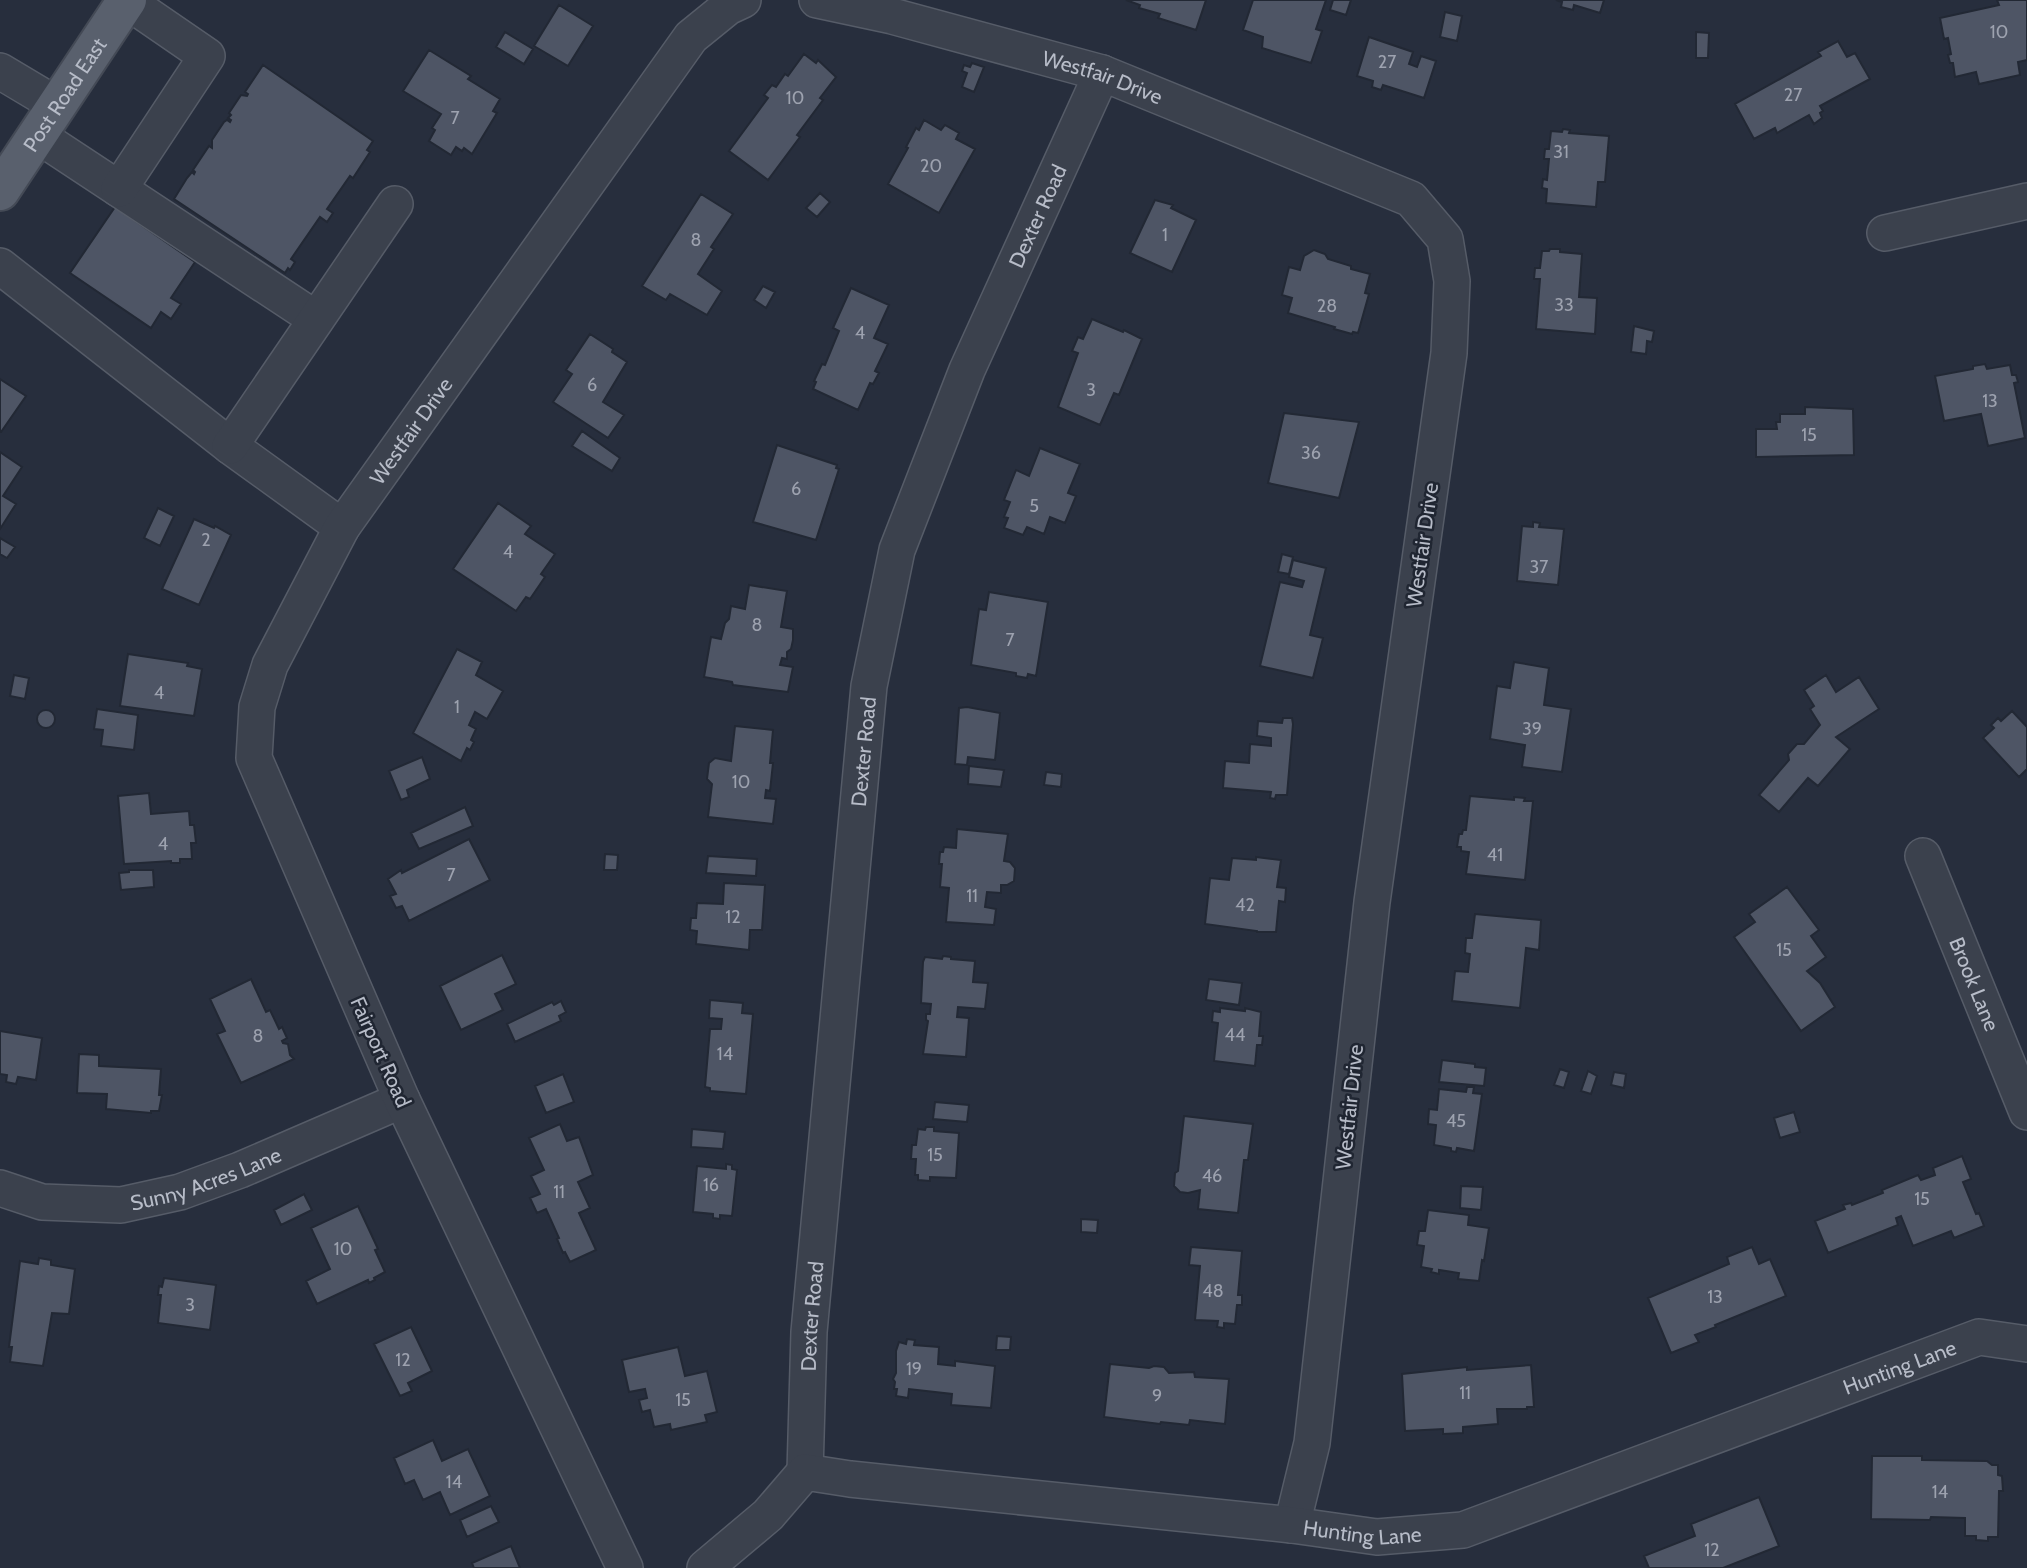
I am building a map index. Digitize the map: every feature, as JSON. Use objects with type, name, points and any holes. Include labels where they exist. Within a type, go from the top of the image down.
[{"type":"main road","name":"Post Road East","points":[[0,191],[127,1]]},
{"type":"street","name":"Westfair Drive","points":[[342,527],[691,37],[728,6],[743,0]]},
{"type":"street","name":"Westfair Drive","points":[[817,0],[892,16],[1102,73],[1411,199],[1445,239],[1452,281],[1449,353],[1371,902],[1312,1443],[1292,1525]]},
{"type":"street","points":[[119,189],[206,56],[127,1]]},
{"type":"street","points":[[0,71],[119,189],[317,319]]},
{"type":"street","name":"Dexter Road","points":[[805,1472],[809,1332],[869,686],[894,564],[897,550],[967,370],[1102,73]]},
{"type":"street","points":[[1885,233],[2027,201]]},
{"type":"street","points":[[230,446],[395,204]]},
{"type":"street","points":[[0,266],[230,446],[342,527]]},
{"type":"street","name":"Fairport Road","points":[[342,527],[270,665],[257,707],[254,758],[402,1100],[625,1568]]},
{"type":"street","name":"Brook Lane","points":[[1923,856],[2027,1112]]},
{"type":"street","name":"Sunny Acres Lane","points":[[0,1188],[42,1202],[121,1205],[169,1194],[240,1170],[402,1100]]},
{"type":"street","name":"Hunting Lane","points":[[805,1472],[1292,1525],[1377,1537],[1464,1530],[1979,1337],[2027,1344]]},
{"type":"street","points":[[705,1568],[768,1515],[805,1472]]},
{"type":"building","points":[[1126,0],[1206,0],[1196,30],[1158,18],[1160,14],[1139,8],[1140,5]]},
{"type":"building","points":[[1253,0],[1326,0],[1316,29],[1322,31],[1311,63],[1262,48],[1263,37],[1243,30]]},
{"type":"building","points":[[1333,0],[1351,0],[1346,15],[1330,10]]},
{"type":"building","points":[[1556,0],[1604,0],[1600,13],[1574,5],[1573,10],[1561,7],[1562,2]]},
{"type":"building","points":[[1997,0],[2027,0],[2027,60],[2018,62],[2020,75],[1979,84],[1976,72],[1955,77],[1953,63],[1950,63],[1948,55],[1951,54],[1948,38],[1944,39],[1940,18],[1999,5]]},
{"type":"building","points":[[559,5],[593,26],[568,66],[534,46]]},
{"type":"building","points":[[1445,12],[1462,16],[1457,41],[1440,37]]},
{"type":"building","points":[[505,32],[533,49],[524,64],[496,47]]},
{"type":"building","points":[[1696,32],[1709,33],[1708,58],[1696,58]]},
{"type":"building","points":[[1369,37],[1413,52],[1409,64],[1417,67],[1421,56],[1436,61],[1424,98],[1383,85],[1381,90],[1372,87],[1373,81],[1357,76]]},
{"type":"building","points":[[1838,41],[1847,57],[1855,53],[1870,79],[1820,106],[1823,111],[1820,113],[1822,118],[1814,124],[1809,115],[1777,133],[1775,128],[1754,139],[1735,104],[1821,56],[1818,52]]},
{"type":"building","points":[[429,50],[471,76],[468,79],[500,99],[493,111],[497,113],[472,154],[464,148],[462,151],[456,147],[451,155],[429,141],[435,130],[432,128],[441,114],[403,91]]},
{"type":"building","points":[[804,54],[816,63],[818,60],[836,77],[797,135],[800,137],[768,180],[729,151],[768,98],[764,95],[772,85],[776,87],[785,74],[788,76]]},
{"type":"building","points":[[972,63],[984,67],[974,92],[962,87],[967,73],[962,71],[964,65],[970,67]]},
{"type":"building","points":[[263,65],[373,141],[367,150],[370,152],[353,178],[350,176],[327,209],[333,213],[327,222],[320,217],[291,259],[295,262],[290,270],[288,268],[285,273],[174,199],[187,178],[192,172],[194,174],[193,170],[209,146],[212,148],[212,140],[224,122],[230,122],[229,113],[241,95],[247,96],[245,92]]},
{"type":"building","points":[[924,120],[941,130],[945,125],[959,133],[956,139],[975,149],[939,213],[888,184],[916,128],[919,130]]},
{"type":"building","points":[[1563,129],[1570,130],[1569,133],[1609,136],[1605,182],[1598,182],[1596,207],[1546,203],[1547,189],[1542,188],[1543,179],[1547,180],[1549,159],[1544,159],[1545,149],[1549,149],[1551,131],[1562,132]]},
{"type":"building","points":[[820,193],[830,202],[817,217],[806,208]]},
{"type":"building","points":[[701,194],[733,214],[711,247],[714,249],[698,274],[722,291],[707,315],[670,294],[666,300],[642,286]]},
{"type":"building","points":[[1155,200],[1173,205],[1171,208],[1196,220],[1172,272],[1130,253]]},
{"type":"building","points":[[115,207],[195,262],[171,298],[181,304],[171,319],[161,312],[151,328],[70,273]]},
{"type":"building","points":[[1550,249],[1582,254],[1579,297],[1597,298],[1595,334],[1536,329],[1540,279],[1534,279],[1535,268],[1540,268],[1542,251]]},
{"type":"building","points":[[1314,250],[1325,254],[1328,259],[1351,266],[1351,269],[1370,274],[1365,293],[1369,294],[1358,333],[1334,329],[1335,327],[1288,313],[1292,298],[1282,295],[1289,267],[1300,270],[1304,256]]},
{"type":"building","points":[[763,286],[775,292],[766,308],[754,300]]},
{"type":"building","points":[[851,288],[889,305],[874,338],[888,344],[875,371],[879,373],[873,384],[870,383],[858,410],[813,389],[816,382],[814,381],[822,364],[825,365],[839,331],[833,328]]},
{"type":"building","points":[[1092,319],[1142,339],[1119,395],[1114,393],[1100,425],[1058,407],[1078,353],[1072,351],[1078,337],[1083,339]]},
{"type":"building","points":[[1634,326],[1654,331],[1652,342],[1647,341],[1646,354],[1631,352]]},
{"type":"building","points":[[590,334],[627,362],[603,402],[624,415],[608,438],[553,402],[572,374],[566,370]]},
{"type":"building","points":[[1985,364],[1987,369],[2010,365],[2012,375],[2016,375],[2018,382],[2014,383],[2025,438],[1988,446],[1981,414],[1944,421],[1935,376]]},
{"type":"building","points":[[0,379],[26,396],[1,432],[0,432]]},
{"type":"building","points":[[1805,407],[1853,409],[1854,455],[1756,457],[1756,429],[1777,429],[1776,422],[1780,422],[1780,414],[1805,414]]},
{"type":"building","points":[[1284,413],[1359,422],[1339,498],[1268,483]]},
{"type":"building","points":[[582,431],[620,458],[612,471],[572,446]]},
{"type":"building","points":[[777,445],[837,465],[836,468],[839,469],[816,540],[753,522]]},
{"type":"building","points":[[1040,448],[1080,464],[1068,493],[1076,496],[1065,523],[1050,517],[1044,534],[1027,527],[1023,535],[1004,528],[1008,518],[1004,517],[1010,502],[1004,500],[1016,470],[1029,476]]},
{"type":"building","points":[[0,452],[22,467],[3,496],[16,504],[0,529]]},
{"type":"building","points":[[498,503],[531,526],[525,534],[555,554],[541,574],[545,577],[530,599],[526,597],[516,611],[453,569]]},
{"type":"building","points":[[158,508],[174,516],[160,546],[144,538]]},
{"type":"building","points":[[194,519],[231,535],[199,605],[162,589]]},
{"type":"building","points":[[1533,522],[1540,523],[1539,527],[1564,529],[1558,585],[1517,581],[1522,526],[1533,527]]},
{"type":"building","points":[[0,538],[15,547],[7,558],[0,554]]},
{"type":"building","points":[[1282,554],[1293,557],[1289,574],[1278,572]]},
{"type":"building","points":[[1293,560],[1326,568],[1310,635],[1323,638],[1313,678],[1260,666],[1280,582],[1302,587],[1304,581],[1289,577]]},
{"type":"building","points":[[749,585],[787,591],[781,627],[793,629],[793,640],[791,649],[787,652],[787,659],[782,658],[780,665],[793,667],[788,692],[733,685],[732,682],[704,677],[711,637],[721,639],[731,606],[745,609]]},
{"type":"building","points":[[989,592],[1048,602],[1036,676],[1028,674],[1027,678],[1016,676],[1016,673],[971,665],[979,609],[986,610]]},
{"type":"building","points":[[457,649],[482,662],[476,675],[503,691],[487,719],[475,712],[469,725],[476,729],[471,740],[474,742],[470,750],[467,748],[461,761],[413,733]]},
{"type":"building","points":[[128,654],[188,663],[187,666],[202,669],[194,716],[120,706]]},
{"type":"building","points":[[1514,662],[1549,668],[1544,705],[1571,709],[1562,772],[1522,767],[1525,745],[1490,739],[1497,686],[1510,688]]},
{"type":"building","points":[[14,675],[29,678],[25,699],[10,696]]},
{"type":"building","points":[[1826,675],[1836,692],[1859,677],[1879,709],[1836,737],[1850,749],[1818,786],[1808,778],[1779,812],[1759,795],[1789,760],[1788,754],[1797,744],[1804,744],[1820,725],[1810,709],[1814,706],[1804,690]]},
{"type":"building","points":[[959,708],[1000,713],[995,760],[968,757],[967,765],[955,764]]},
{"type":"building","points":[[97,709],[138,715],[134,750],[101,746],[103,730],[94,729]]},
{"type":"building","points":[[46,710],[52,713],[55,719],[52,725],[46,728],[40,725],[37,719],[40,713]]},
{"type":"building","points":[[2012,711],[2027,727],[2027,769],[2019,777],[1983,738],[1994,728],[1991,725],[1998,718],[2001,721]]},
{"type":"building","points":[[1283,718],[1292,718],[1293,724],[1287,795],[1276,795],[1275,799],[1270,798],[1271,792],[1223,788],[1225,761],[1249,763],[1250,744],[1271,746],[1271,738],[1257,736],[1258,721],[1282,723]]},
{"type":"building","points":[[735,726],[773,730],[770,791],[766,790],[765,798],[776,799],[773,824],[708,817],[712,784],[707,779],[709,763],[715,758],[731,761]]},
{"type":"building","points":[[422,757],[430,779],[407,790],[409,797],[401,800],[389,771]]},
{"type":"building","points":[[969,766],[1004,770],[1001,787],[968,784]]},
{"type":"building","points":[[1046,772],[1062,774],[1061,787],[1044,785]]},
{"type":"building","points":[[149,793],[151,814],[189,811],[196,843],[191,843],[192,859],[180,859],[180,863],[171,861],[124,864],[118,796]]},
{"type":"building","points":[[1470,796],[1514,800],[1514,797],[1533,801],[1525,880],[1466,874],[1469,852],[1461,851],[1461,847],[1457,847],[1459,834],[1466,830]]},
{"type":"building","points":[[465,807],[473,826],[419,849],[411,833]]},
{"type":"building","points":[[957,829],[1008,834],[1004,861],[1010,862],[1015,868],[1014,881],[1001,885],[1001,893],[987,892],[985,907],[996,909],[994,925],[946,922],[949,888],[940,887],[940,852],[943,852],[944,847],[956,848]]},
{"type":"building","points":[[469,839],[490,880],[409,921],[402,906],[396,908],[390,896],[396,894],[388,879],[401,870],[402,873]]},
{"type":"building","points":[[605,854],[618,855],[617,870],[604,870]]},
{"type":"building","points":[[708,856],[757,859],[756,876],[706,873]]},
{"type":"building","points":[[1256,857],[1281,860],[1277,887],[1286,888],[1285,902],[1279,901],[1276,932],[1257,932],[1205,924],[1210,878],[1229,880],[1232,858],[1256,860]]},
{"type":"building","points":[[129,870],[153,870],[154,887],[121,890],[119,873]]},
{"type":"building","points":[[724,883],[765,885],[762,930],[750,930],[749,950],[696,944],[697,931],[690,930],[691,918],[696,918],[697,903],[723,904]]},
{"type":"building","points":[[1787,887],[1819,930],[1811,936],[1826,957],[1807,971],[1820,983],[1835,1007],[1801,1031],[1734,937],[1755,922],[1749,914]]},
{"type":"building","points":[[1475,914],[1541,920],[1539,950],[1526,948],[1520,1008],[1452,1001],[1455,971],[1468,972],[1470,954],[1465,953],[1466,938],[1472,938]]},
{"type":"building","points":[[502,955],[516,984],[495,994],[503,1010],[461,1030],[440,986]]},
{"type":"building","points":[[943,956],[975,961],[973,982],[988,983],[985,1009],[958,1007],[957,1017],[969,1018],[966,1057],[923,1054],[928,1021],[926,1014],[930,1014],[931,1004],[921,1003],[923,962],[925,957],[942,959]]},
{"type":"building","points":[[251,979],[266,1012],[270,1010],[279,1029],[282,1027],[287,1038],[282,1041],[288,1044],[290,1055],[294,1059],[241,1083],[217,1034],[225,1031],[210,999]]},
{"type":"building","points":[[1209,979],[1242,983],[1239,1005],[1206,1000]]},
{"type":"building","points":[[710,1000],[743,1003],[742,1013],[753,1014],[746,1094],[710,1091],[710,1088],[705,1087],[710,1029],[721,1029],[722,1019],[709,1018]]},
{"type":"building","points":[[561,1001],[566,1012],[559,1016],[561,1021],[515,1042],[507,1024],[552,1002],[554,1005]]},
{"type":"building","points":[[1220,1008],[1245,1011],[1245,1008],[1261,1012],[1259,1036],[1263,1036],[1262,1045],[1257,1045],[1255,1066],[1214,1061],[1218,1023],[1212,1022],[1213,1011],[1220,1012]]},
{"type":"building","points":[[0,1031],[42,1038],[36,1080],[18,1077],[16,1084],[6,1082],[7,1075],[0,1074]]},
{"type":"building","points":[[79,1054],[99,1055],[99,1066],[161,1069],[159,1095],[162,1095],[159,1111],[151,1113],[106,1109],[107,1094],[77,1093]]},
{"type":"building","points":[[1442,1060],[1486,1068],[1484,1086],[1439,1082]]},
{"type":"building","points":[[1560,1069],[1569,1072],[1564,1088],[1554,1085]]},
{"type":"building","points":[[1588,1071],[1597,1076],[1591,1094],[1581,1091]]},
{"type":"building","points":[[1614,1072],[1626,1074],[1624,1088],[1611,1085]]},
{"type":"building","points":[[563,1074],[574,1102],[546,1113],[535,1086]]},
{"type":"building","points":[[1467,1087],[1474,1087],[1473,1093],[1482,1094],[1474,1151],[1457,1148],[1456,1152],[1451,1151],[1451,1148],[1434,1145],[1436,1125],[1428,1124],[1429,1109],[1437,1110],[1439,1089],[1466,1092]]},
{"type":"building","points":[[935,1102],[969,1105],[967,1122],[933,1119]]},
{"type":"building","points":[[1794,1112],[1800,1132],[1780,1138],[1774,1118]]},
{"type":"building","points":[[1184,1116],[1253,1124],[1248,1160],[1244,1160],[1238,1213],[1198,1209],[1200,1190],[1180,1192],[1174,1186]]},
{"type":"building","points":[[560,1124],[567,1141],[579,1137],[593,1175],[578,1182],[590,1208],[579,1213],[596,1250],[570,1262],[565,1252],[563,1253],[546,1209],[537,1213],[530,1198],[540,1194],[531,1176],[544,1170],[529,1138]]},
{"type":"building","points":[[926,1127],[934,1127],[934,1131],[959,1133],[956,1178],[930,1177],[930,1181],[918,1180],[918,1175],[915,1175],[916,1159],[911,1159],[912,1145],[916,1145],[918,1129],[925,1130]]},
{"type":"building","points":[[692,1129],[725,1132],[723,1149],[691,1147]]},
{"type":"building","points":[[1962,1156],[1971,1179],[1963,1182],[1984,1226],[1954,1238],[1951,1231],[1913,1246],[1901,1216],[1896,1218],[1898,1225],[1828,1253],[1815,1221],[1845,1209],[1843,1205],[1852,1205],[1883,1193],[1882,1190],[1918,1175],[1921,1180],[1935,1175],[1933,1168]]},
{"type":"building","points":[[726,1164],[737,1170],[732,1216],[720,1215],[720,1219],[713,1218],[713,1214],[693,1212],[697,1166],[726,1169]]},
{"type":"building","points":[[1461,1186],[1483,1187],[1481,1210],[1460,1208]]},
{"type":"building","points":[[304,1194],[312,1210],[281,1225],[274,1210]]},
{"type":"building","points":[[358,1206],[378,1249],[375,1250],[385,1272],[369,1283],[368,1280],[317,1304],[306,1281],[330,1269],[311,1228]]},
{"type":"building","points":[[1428,1210],[1469,1215],[1468,1225],[1489,1228],[1479,1281],[1458,1279],[1459,1273],[1439,1270],[1439,1274],[1431,1272],[1432,1269],[1421,1267],[1424,1246],[1417,1245],[1419,1231],[1425,1231]]},
{"type":"building","points":[[1081,1219],[1098,1220],[1097,1233],[1081,1232]]},
{"type":"building","points":[[1191,1247],[1242,1251],[1238,1295],[1242,1295],[1242,1305],[1237,1305],[1235,1324],[1224,1323],[1224,1328],[1217,1327],[1218,1321],[1195,1320],[1200,1266],[1189,1265]]},
{"type":"building","points":[[1752,1247],[1759,1264],[1770,1259],[1786,1296],[1715,1325],[1716,1327],[1695,1335],[1699,1342],[1671,1353],[1648,1298],[1729,1264],[1727,1257]]},
{"type":"building","points":[[39,1258],[51,1260],[51,1265],[75,1269],[69,1314],[52,1313],[43,1366],[10,1362],[12,1347],[9,1347],[20,1261],[38,1264]]},
{"type":"building","points":[[164,1278],[216,1285],[210,1330],[158,1323],[161,1295],[158,1295],[159,1286],[162,1287]]},
{"type":"building","points":[[411,1327],[432,1371],[408,1383],[412,1391],[400,1396],[374,1344]]},
{"type":"building","points":[[997,1336],[1011,1337],[1010,1350],[996,1350]]},
{"type":"building","points":[[907,1339],[915,1340],[914,1345],[939,1347],[938,1364],[955,1366],[955,1361],[995,1366],[991,1408],[951,1405],[952,1394],[909,1389],[908,1398],[896,1396],[897,1389],[894,1389],[893,1379],[896,1373],[896,1351],[899,1342],[906,1344]]},
{"type":"building","points":[[678,1347],[685,1376],[707,1371],[717,1412],[705,1415],[707,1422],[671,1430],[670,1424],[654,1427],[650,1410],[642,1412],[639,1400],[647,1398],[645,1389],[629,1392],[622,1360]]},
{"type":"building","points":[[1110,1364],[1164,1367],[1169,1373],[1194,1372],[1195,1377],[1229,1379],[1225,1424],[1190,1420],[1189,1425],[1160,1424],[1104,1417]]},
{"type":"building","points":[[1531,1365],[1534,1407],[1497,1409],[1498,1424],[1463,1427],[1463,1433],[1443,1434],[1443,1429],[1405,1431],[1402,1374],[1467,1367],[1467,1370]]},
{"type":"building","points":[[433,1440],[442,1461],[468,1449],[490,1496],[450,1515],[440,1492],[423,1500],[414,1480],[405,1484],[394,1458]]},
{"type":"building","points":[[1872,1456],[1922,1456],[1922,1460],[1987,1461],[1998,1465],[2003,1491],[1999,1491],[1998,1537],[1988,1537],[1988,1541],[1976,1540],[1976,1536],[1965,1536],[1965,1518],[1871,1519]]},
{"type":"building","points":[[1759,1497],[1779,1546],[1723,1568],[1649,1568],[1644,1556],[1695,1536],[1691,1524]]},
{"type":"building","points":[[491,1506],[499,1522],[467,1537],[460,1520]]},
{"type":"building","points":[[511,1546],[520,1568],[474,1568],[472,1563]]}]
